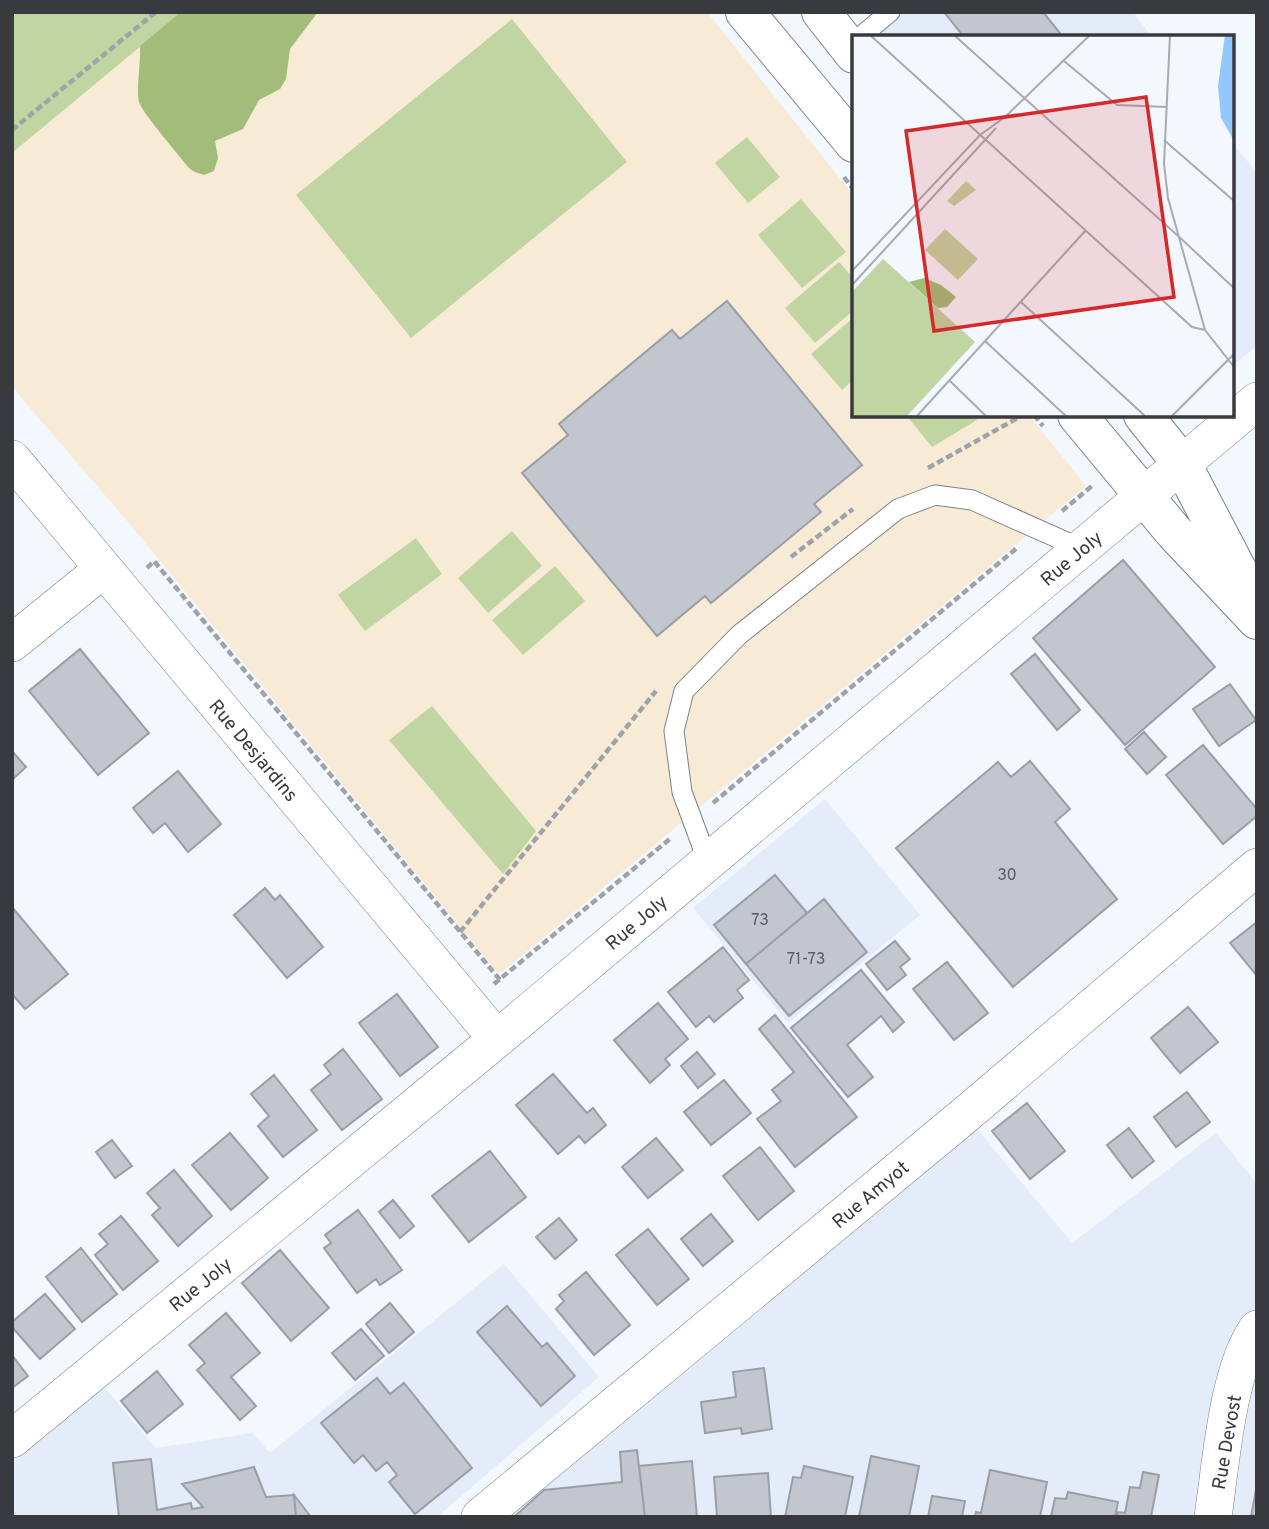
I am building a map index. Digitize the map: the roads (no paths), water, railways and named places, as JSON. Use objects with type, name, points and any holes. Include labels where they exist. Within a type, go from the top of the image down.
[{"type":"main road","points":[[746,12],[852,141]]},
{"type":"main road","points":[[821,12],[852,43]]},
{"type":"main road","points":[[1078,416],[1144,496],[1257,620]]},
{"type":"main road","points":[[1144,416],[1182,464],[1257,607]]},
{"type":"street","name":"Rue Joly","points":[[12,1439],[497,1039],[1257,401]]},
{"type":"street","name":"Rue Desjardins","points":[[12,459],[497,1039]]},
{"type":"street","points":[[12,643],[111,580]]},
{"type":"street","name":"Rue Amyot","points":[[480,1517],[965,1115],[1257,867]]},
{"type":"street","name":"Rue Devost","points":[[1213,1517],[1230,1407],[1250,1340],[1257,1329]]},
{"type":"lane","points":[[865,35],[890,12]]},
{"type":"lane","points":[[708,862],[692,820],[675,756],[676,712],[684,691],[698,673],[740,634],[898,509],[918,499],[944,495],[972,499],[1082,549]]}]
